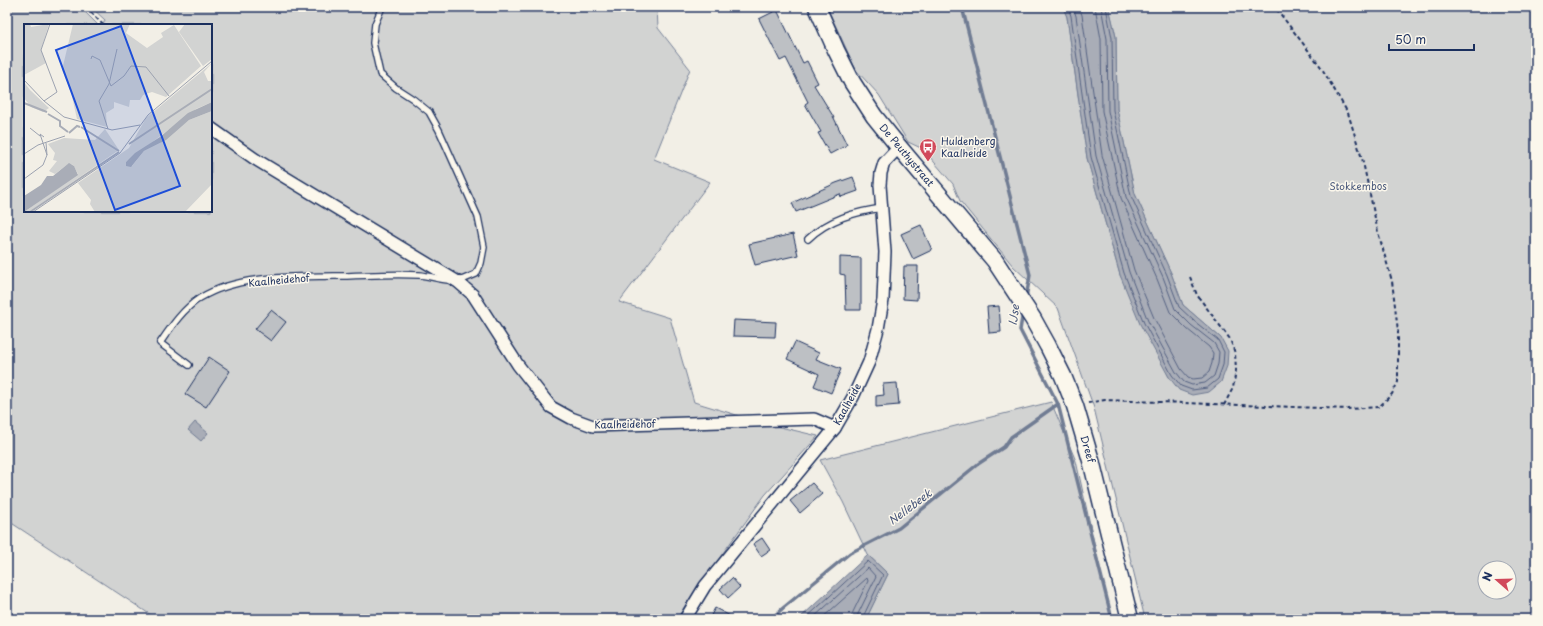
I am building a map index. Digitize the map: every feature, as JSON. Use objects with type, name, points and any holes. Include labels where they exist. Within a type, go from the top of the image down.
[{"type":"main road","name":"De Peuthystraat","points":[[817,7],[852,82],[874,116],[995,261],[1015,291]]},
{"type":"main road","name":"Dreef","points":[[1015,291],[1033,319],[1063,376],[1075,406],[1092,464],[1130,619]]},
{"type":"street","name":"Kaalheidehof","points":[[212,129],[255,159],[458,282],[473,295],[518,365],[551,408],[570,418],[593,426],[814,419],[835,428]]},
{"type":"street","name":"Kaalheide","points":[[685,619],[705,586],[835,428],[853,397],[869,362],[878,329],[883,300],[885,252],[880,185],[881,173],[884,163],[899,147]]},
{"type":"lane","points":[[382,7],[374,24],[373,43],[380,74],[396,88],[414,99],[429,112],[439,130],[478,217],[484,247],[481,263],[476,274],[458,282]]},
{"type":"lane","points":[[808,239],[817,230],[833,221],[859,212],[882,208]]},
{"type":"lane","name":"Kaalheidehof","points":[[189,365],[160,343],[171,326],[183,312],[199,299],[219,289],[252,281],[293,277],[419,275],[458,282]]},
{"type":"path","points":[[86,7],[102,24]]},
{"type":"path","points":[[1090,402],[1105,400],[1348,409],[1378,407],[1392,394],[1398,382],[1398,331],[1392,281],[1378,232],[1363,162],[1348,113],[1321,67],[1276,7]]},
{"type":"path","points":[[1190,277],[1197,295],[1230,339],[1235,353],[1236,370],[1233,388],[1224,404]]},
{"type":"green space","points":[[7,7],[80,7],[97,24],[24,24],[24,212],[212,212],[212,24],[103,24],[105,20],[91,7],[657,7],[658,28],[690,69],[654,159],[710,182],[619,302],[670,318],[694,402],[763,423],[818,436],[765,495],[686,604],[677,619],[157,619],[7,520]]},
{"type":"green space","name":"Stokkembos","points":[[827,7],[1063,7],[1067,17],[1087,158],[1120,275],[1169,377],[1221,338],[1183,305],[1171,273],[1135,194],[1117,109],[1116,37],[1109,7],[1536,7],[1536,619],[1145,619],[1094,408],[1058,308],[1013,266],[960,201],[953,184],[923,149],[908,142],[879,95],[856,70]]},
{"type":"green space","points":[[1051,402],[1076,461],[1111,619],[866,619],[888,574],[868,555],[843,502],[820,460]]},
{"type":"water","points":[[1063,7],[1109,7],[1116,37],[1117,109],[1135,194],[1171,273],[1183,305],[1221,338],[1228,351],[1227,366],[1221,382],[1209,392],[1192,395],[1179,390],[1169,377],[1140,324],[1120,275],[1087,158],[1067,17]]},
{"type":"water","points":[[195,422],[208,433],[201,441],[188,430]]},
{"type":"water","points":[[868,555],[888,574],[866,619],[799,619]]},
{"type":"building","points":[[777,10],[803,63],[807,61],[818,83],[814,85],[833,116],[847,145],[830,154],[818,133],[821,132],[805,104],[808,102],[786,58],[780,61],[759,19]]},
{"type":"building","points":[[853,177],[858,191],[841,197],[840,194],[796,212],[792,203]]},
{"type":"building","points":[[921,225],[932,250],[913,259],[901,234]]},
{"type":"building","points":[[793,234],[798,255],[755,265],[749,244]]},
{"type":"building","points":[[840,257],[861,258],[861,310],[846,310],[845,275],[840,274]]},
{"type":"building","points":[[904,266],[918,266],[917,300],[903,299]]},
{"type":"building","points":[[999,306],[1001,332],[989,333],[987,307]]},
{"type":"building","points":[[271,310],[286,322],[271,341],[255,329]]},
{"type":"building","points":[[734,320],[776,322],[775,337],[733,336]]},
{"type":"building","points":[[795,342],[819,353],[816,359],[841,369],[831,393],[814,386],[819,374],[787,359]]},
{"type":"building","points":[[209,357],[230,371],[206,407],[185,394]]},
{"type":"building","points":[[897,383],[899,405],[876,407],[876,396],[884,395],[883,384]]},
{"type":"building","points":[[812,483],[822,494],[800,513],[790,501]]},
{"type":"building","points":[[762,538],[770,550],[761,556],[753,544]]},
{"type":"building","points":[[732,578],[740,587],[728,598],[720,589]]},
{"type":"building","points":[[715,608],[736,619],[709,619]]},
{"type":"waterway","name":"IJse","points":[[962,7],[1030,275],[1026,298]]},
{"type":"waterway","name":"IJse","points":[[1023,312],[1020,330],[1058,404],[1112,619]]},
{"type":"waterway","name":"Nellebeek","points":[[771,619],[850,553],[899,528],[978,464],[1004,447],[1011,437],[1058,404]]},
{"type":"place","name":"Huldenberg Kaalheide","points":[[928,162]]}]
